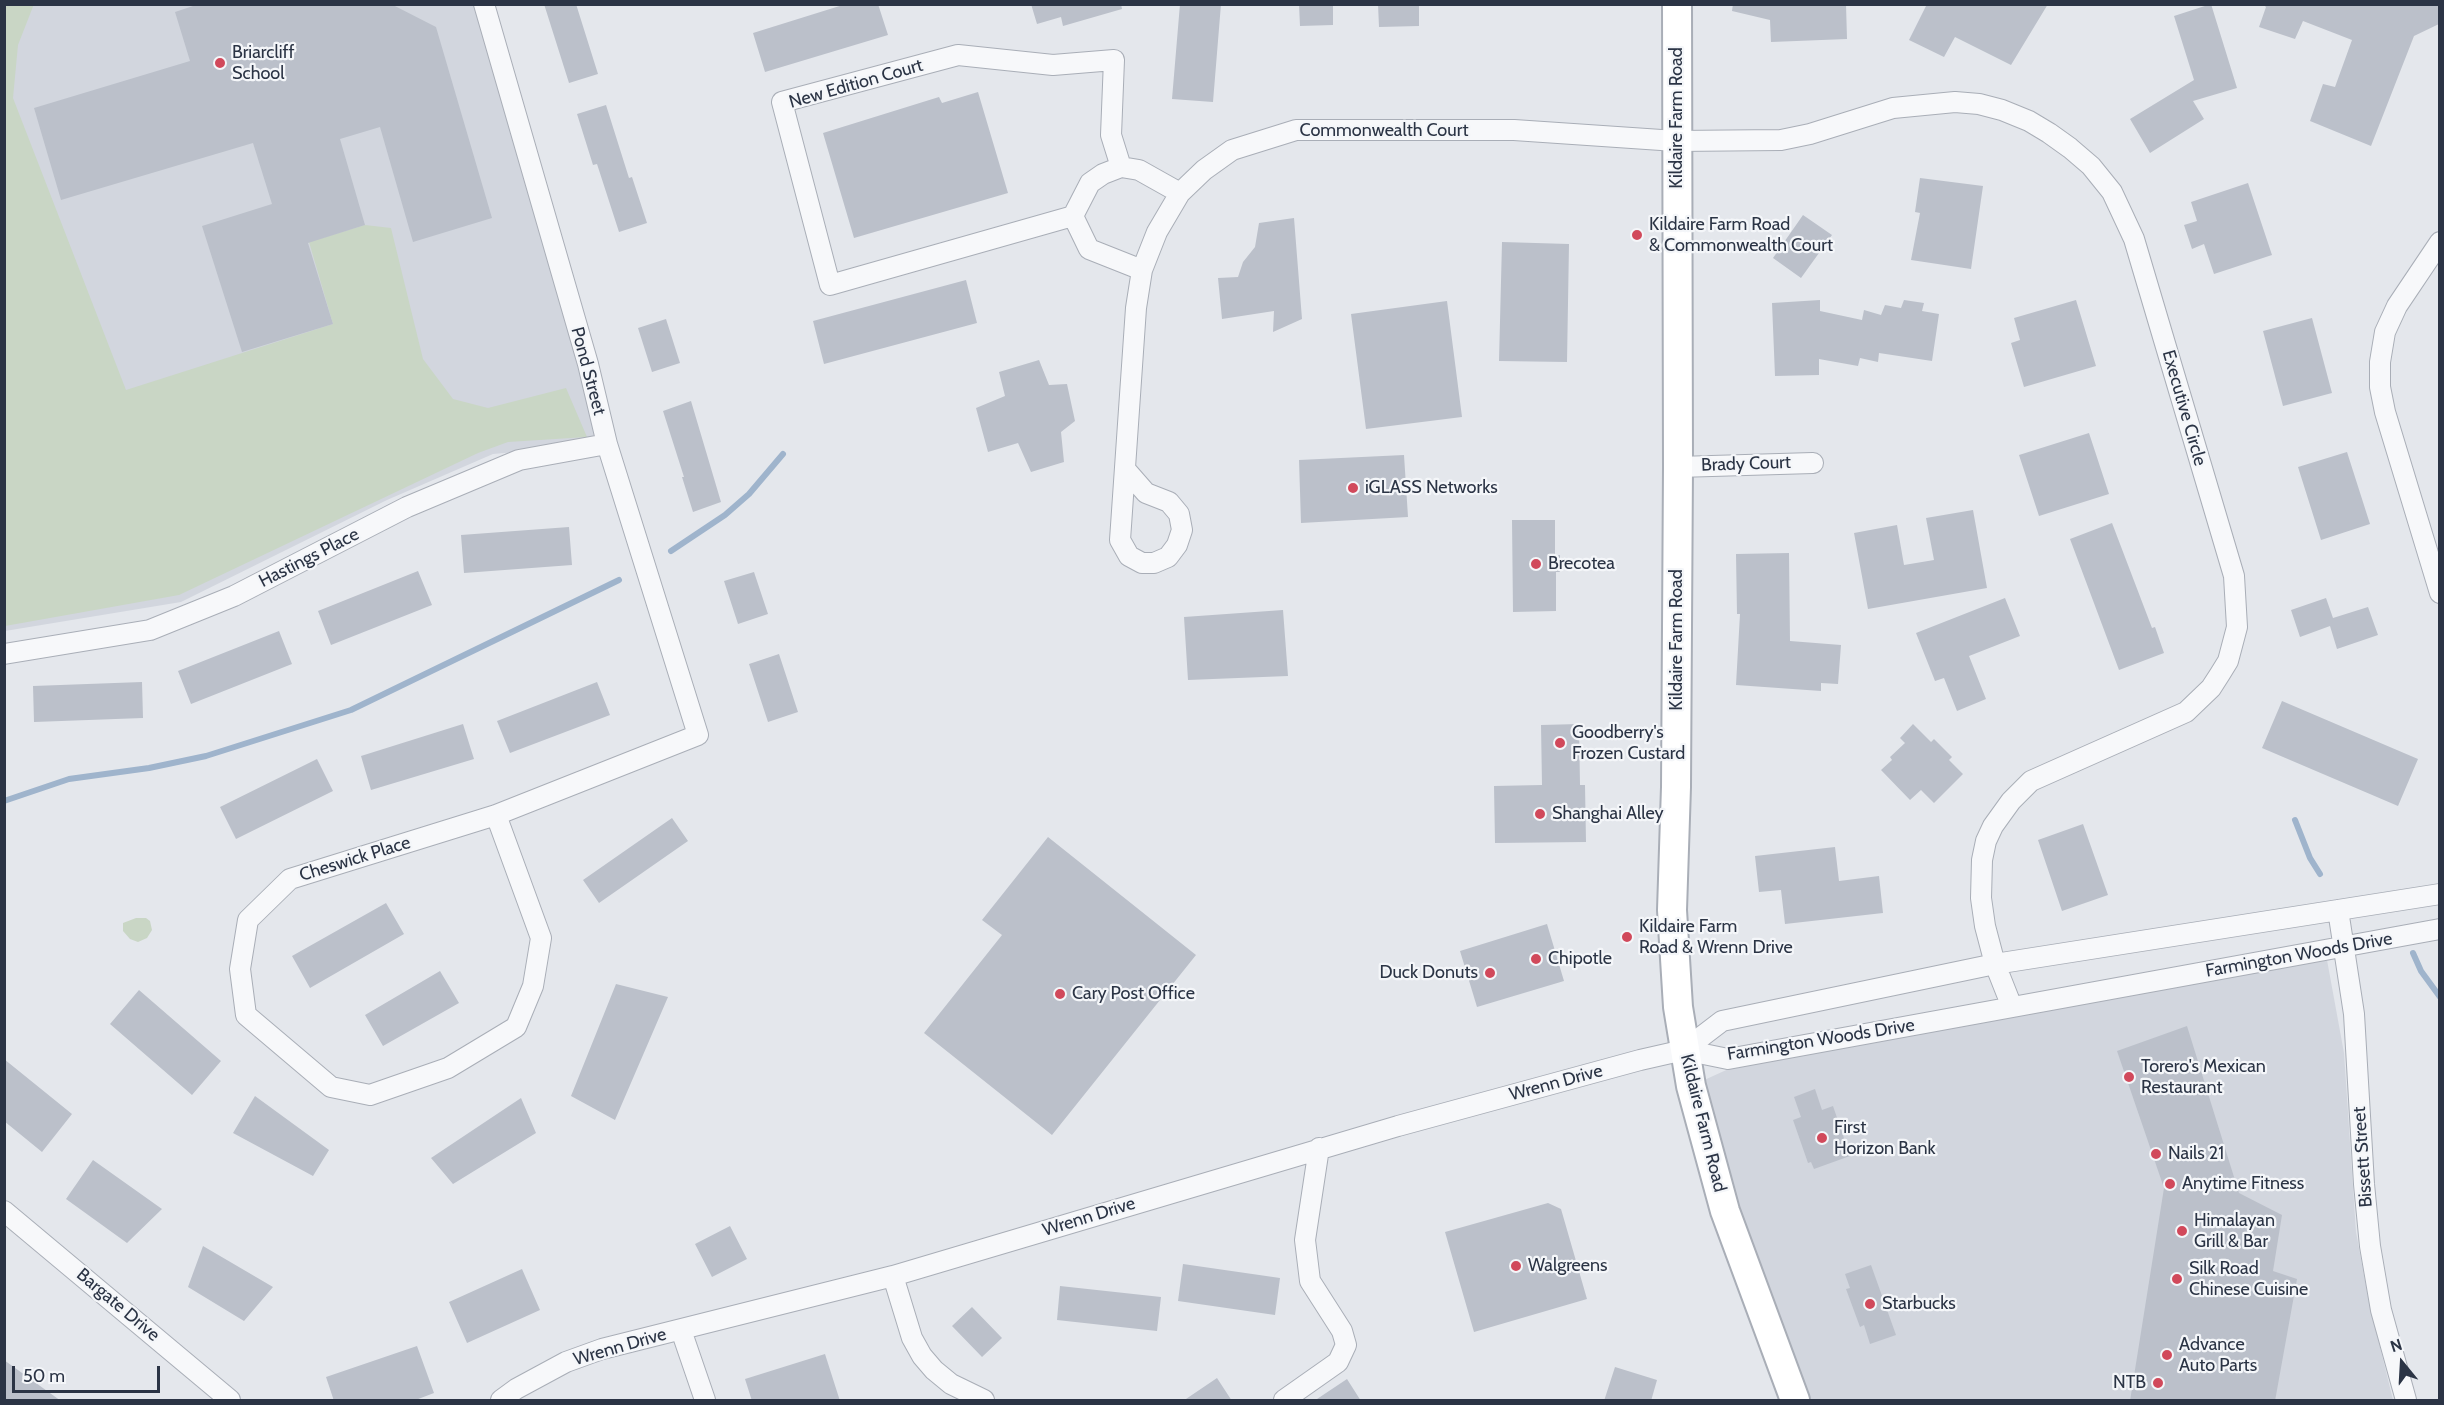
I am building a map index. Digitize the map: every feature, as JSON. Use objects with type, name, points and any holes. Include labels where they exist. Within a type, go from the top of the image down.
[{"type":"main road","name":"Kildaire Farm Road","points":[[1677,4],[1678,467],[1676,787],[1672,910],[1678,1007],[1684,1050],[1700,1120],[1725,1210],[1795,1401]]},
{"type":"street","name":"Pond Street","points":[[484,4],[588,364],[607,444],[698,735]]},
{"type":"street","name":"New Edition Court","points":[[1073,216],[830,285],[782,102],[958,55],[1053,65],[1114,60],[1111,135],[1121,167]]},
{"type":"street","name":"Executive Circle","points":[[1676,141],[1781,140],[1810,134],[1893,108],[1933,103],[1979,104],[2029,121],[2070,148],[2091,166],[2112,192],[2128,223],[2234,576],[2237,627],[2231,652],[2220,674],[2211,688],[2186,712],[2046,772],[2031,781],[2011,801],[1993,826],[1986,841],[1982,860],[1982,898],[1985,926],[1995,964],[2012,1007]]},
{"type":"street","name":"Commonwealth Court","points":[[1125,469],[1146,493],[1169,502],[1179,514],[1182,530],[1177,545],[1168,557],[1154,563],[1142,563],[1129,556],[1120,540],[1136,308],[1142,270],[1157,232],[1180,193],[1204,170],[1232,150],[1296,130],[1514,130],[1676,141]]},
{"type":"street","points":[[1142,270],[1089,249],[1073,216],[1090,183],[1103,174],[1121,167],[1139,170],[1180,193]]},
{"type":"street","points":[[2439,242],[2397,306],[2385,333],[2380,362],[2380,387],[2385,412],[2439,593]]},
{"type":"street","name":"Hastings Place","points":[[4,654],[150,630],[234,596],[407,507],[519,460],[607,444]]},
{"type":"street","name":"Brady Court","points":[[1678,467],[1814,463]]},
{"type":"street","name":"Cheswick Place","points":[[496,815],[541,938],[533,986],[516,1028],[448,1068],[370,1095],[331,1087],[246,1015],[240,969],[248,920],[290,879],[496,815],[698,735]]},
{"type":"street","name":"Farmington Woods Drive","points":[[1684,1050],[1722,1021],[1995,964],[2439,894]]},
{"type":"street","name":"Bissett Street","points":[[2338,910],[2354,1014],[2362,1161],[2370,1246],[2381,1310],[2406,1401]]},
{"type":"street","name":"Farmington Woods Drive","points":[[1684,1050],[1728,1059],[2439,929]]},
{"type":"street","name":"Wrenn Drive","points":[[501,1401],[516,1389],[566,1362],[602,1349],[893,1276],[1319,1149],[1640,1060],[1684,1050]]},
{"type":"street","points":[[1284,1401],[1338,1362],[1346,1345],[1342,1330],[1310,1281],[1305,1240],[1319,1149]]},
{"type":"street","name":"Bargate Drive","points":[[4,1211],[230,1401]]},
{"type":"street","points":[[893,1276],[912,1338],[922,1356],[951,1384],[984,1401]]},
{"type":"street","points":[[681,1330],[705,1401]]},
{"type":"shaded area","points":[[5,5],[484,5],[607,444],[493,454],[387,500],[181,602],[5,631]]},
{"type":"shaded area","points":[[2327,960],[2344,1053],[2356,1232],[2369,1302],[2393,1400],[1798,1400],[1691,1086],[1744,1062]]},
{"type":"green space","points":[[34,4],[18,45],[13,98],[126,390],[333,324],[309,242],[365,225],[391,228],[423,359],[453,399],[488,408],[566,388],[587,437],[508,442],[478,453],[179,595],[5,626],[4,5]]},
{"type":"green space","points":[[136,918],[146,918],[150,921],[152,930],[147,938],[138,942],[130,939],[123,931],[123,923]]},
{"type":"building","points":[[199,4],[391,4],[436,27],[492,218],[413,242],[380,127],[340,139],[365,225],[308,243],[333,324],[242,352],[202,226],[272,204],[253,143],[61,200],[34,108],[190,61],[175,12]]},
{"type":"building","points":[[544,4],[576,4],[598,74],[569,83]]},
{"type":"building","points":[[846,4],[878,4],[888,35],[765,72],[753,33]]},
{"type":"building","points":[[1031,4],[1121,4],[1122,9],[1063,26],[1061,17],[1037,24]]},
{"type":"building","points":[[1180,4],[1221,4],[1213,102],[1172,99]]},
{"type":"building","points":[[1299,4],[1333,4],[1333,25],[1300,26]]},
{"type":"building","points":[[1378,4],[1419,4],[1419,26],[1379,27]]},
{"type":"building","points":[[1733,4],[1846,4],[1847,39],[1771,42],[1770,20],[1732,11]]},
{"type":"building","points":[[1927,4],[2048,4],[2011,65],[1955,37],[1944,57],[1909,40]]},
{"type":"building","points":[[2211,4],[2237,88],[2193,101],[2204,119],[2150,153],[2130,119],[2194,80],[2174,16]]},
{"type":"building","points":[[2263,4],[2439,4],[2439,24],[2414,36],[2371,146],[2310,121],[2323,84],[2335,87],[2352,40],[2303,21],[2295,39],[2259,27],[2266,7]]},
{"type":"building","points":[[978,92],[1008,193],[854,238],[823,133],[939,97],[942,103]]},
{"type":"building","points":[[606,105],[629,178],[632,177],[647,223],[619,232],[597,164],[593,165],[577,114]]},
{"type":"building","points":[[1920,178],[1983,186],[1971,269],[1911,260],[1920,213],[1915,212]]},
{"type":"building","points":[[2248,183],[2272,255],[2214,274],[2204,244],[2192,249],[2184,225],[2197,221],[2191,202]]},
{"type":"building","points":[[1803,215],[1832,235],[1801,278],[1773,258]]},
{"type":"building","points":[[1294,218],[1302,319],[1273,332],[1274,311],[1222,319],[1218,278],[1238,277],[1243,262],[1255,247],[1259,223]]},
{"type":"building","points":[[1502,242],[1569,244],[1567,362],[1499,361]]},
{"type":"building","points":[[966,280],[977,323],[824,364],[813,321]]},
{"type":"building","points":[[1820,300],[1820,311],[1862,320],[1864,310],[1881,315],[1885,305],[1901,308],[1904,300],[1924,303],[1922,311],[1939,314],[1932,361],[1879,353],[1878,362],[1860,358],[1858,366],[1819,359],[1819,375],[1775,376],[1772,303]]},
{"type":"building","points":[[2076,300],[2096,366],[2024,387],[2011,343],[2020,340],[2014,318]]},
{"type":"building","points":[[1447,301],[1462,417],[1366,429],[1351,314]]},
{"type":"building","points":[[2312,318],[2332,393],[2283,406],[2263,331]]},
{"type":"building","points":[[666,319],[680,363],[652,372],[638,328]]},
{"type":"building","points":[[1039,360],[1049,385],[1067,384],[1075,421],[1061,432],[1064,462],[1031,472],[1018,443],[988,452],[976,408],[1005,396],[999,372]]},
{"type":"building","points":[[691,401],[721,502],[693,512],[663,411]]},
{"type":"building","points":[[2089,433],[2109,494],[2039,516],[2019,455]]},
{"type":"building","points":[[2347,452],[2370,524],[2321,540],[2298,467]]},
{"type":"building","name":"iGLASS Networks","points":[[1404,455],[1408,517],[1301,523],[1299,460]]},
{"type":"building","points":[[1973,510],[1987,588],[1868,609],[1854,533],[1897,525],[1904,565],[1934,560],[1926,518]]},
{"type":"building","name":"Brecotea","points":[[1512,520],[1555,520],[1555,556],[1560,555],[1560,572],[1556,572],[1556,611],[1513,612]]},
{"type":"building","points":[[2112,523],[2152,628],[2155,627],[2164,653],[2119,670],[2070,539]]},
{"type":"building","points":[[569,527],[572,565],[464,573],[461,535]]},
{"type":"building","points":[[1789,553],[1790,641],[1841,645],[1838,684],[1821,683],[1821,691],[1736,685],[1740,614],[1737,614],[1736,554]]},
{"type":"building","points":[[418,571],[432,605],[331,645],[318,611]]},
{"type":"building","points":[[754,572],[768,614],[738,624],[724,581]]},
{"type":"building","points":[[2005,598],[2020,636],[1969,656],[1986,699],[1957,711],[1944,678],[1935,681],[1916,633]]},
{"type":"building","points":[[2326,598],[2333,618],[2368,607],[2378,635],[2337,649],[2330,626],[2300,637],[2291,610]]},
{"type":"building","points":[[1283,610],[1288,676],[1188,680],[1184,617]]},
{"type":"building","points":[[279,631],[292,664],[191,704],[178,671]]},
{"type":"building","points":[[779,654],[798,712],[768,722],[749,664]]},
{"type":"building","points":[[142,682],[143,718],[34,722],[33,686]]},
{"type":"building","points":[[597,682],[610,715],[510,753],[497,721]]},
{"type":"building","points":[[2282,701],[2418,759],[2398,806],[2262,748]]},
{"type":"building","points":[[463,724],[474,759],[371,790],[361,756]]},
{"type":"building","name":"Shanghai Alley","points":[[1579,724],[1580,785],[1585,785],[1586,842],[1495,843],[1494,786],[1542,785],[1541,725]]},
{"type":"building","points":[[1913,724],[1931,742],[1934,739],[1952,757],[1949,760],[1963,774],[1934,803],[1921,790],[1910,800],[1881,770],[1892,760],[1890,757],[1905,743],[1900,738]]},
{"type":"building","points":[[317,759],[333,791],[236,839],[220,807]]},
{"type":"building","points":[[672,818],[688,841],[599,903],[583,880]]},
{"type":"building","points":[[2083,824],[2108,895],[2062,911],[2038,840]]},
{"type":"building","name":"Cary Post Office","points":[[1048,837],[1196,955],[1052,1135],[924,1033],[1002,935],[982,920]]},
{"type":"building","points":[[1835,847],[1839,881],[1879,876],[1883,913],[1785,924],[1781,890],[1759,892],[1755,856]]},
{"type":"building","points":[[386,903],[404,934],[310,988],[292,956]]},
{"type":"building","points":[[1547,924],[1564,981],[1477,1007],[1460,951]]},
{"type":"building","points":[[440,971],[459,1003],[383,1046],[365,1015]]},
{"type":"building","points":[[616,984],[668,997],[615,1120],[571,1096]]},
{"type":"building","points":[[139,990],[221,1061],[192,1095],[110,1024]]},
{"type":"building","points":[[2187,1026],[2239,1193],[2282,1215],[2273,1271],[2297,1279],[2275,1401],[2130,1401],[2164,1188],[2117,1051]]},
{"type":"building","points":[[4,1059],[72,1114],[42,1152],[4,1121]]},
{"type":"building","name":"First Horizon Bank","points":[[1815,1089],[1822,1110],[1833,1106],[1850,1156],[1814,1169],[1811,1162],[1808,1163],[1793,1120],[1801,1117],[1794,1097]]},
{"type":"building","points":[[255,1096],[329,1150],[313,1176],[233,1133]]},
{"type":"building","points":[[521,1098],[536,1133],[453,1184],[431,1158]]},
{"type":"building","points":[[93,1160],[162,1209],[127,1243],[66,1199]]},
{"type":"building","name":"Walgreens","points":[[1548,1203],[1561,1209],[1587,1299],[1474,1332],[1445,1232]]},
{"type":"building","points":[[730,1226],[747,1259],[712,1277],[695,1244]]},
{"type":"building","points":[[203,1246],[273,1287],[244,1321],[188,1287]]},
{"type":"building","points":[[1183,1264],[1280,1278],[1275,1315],[1178,1301]]},
{"type":"building","name":"Starbucks","points":[[1871,1265],[1896,1335],[1870,1344],[1864,1325],[1860,1327],[1846,1289],[1850,1288],[1845,1274]]},
{"type":"building","points":[[522,1269],[540,1310],[467,1343],[449,1302]]},
{"type":"building","points":[[1060,1286],[1161,1297],[1157,1331],[1057,1320]]},
{"type":"building","points":[[972,1307],[1002,1338],[982,1357],[952,1326]]},
{"type":"building","points":[[417,1346],[434,1393],[413,1401],[334,1401],[326,1377]]},
{"type":"building","points":[[825,1354],[840,1401],[752,1401],[745,1379]]},
{"type":"building","points":[[4,1360],[61,1401],[4,1401]]},
{"type":"building","points":[[1615,1367],[1657,1380],[1651,1401],[1604,1401]]},
{"type":"building","points":[[1217,1378],[1232,1401],[1183,1401]]},
{"type":"building","points":[[1347,1379],[1361,1401],[1314,1401]]},
{"type":"waterway","points":[[671,551],[725,515],[749,494],[783,454]]},
{"type":"waterway","points":[[4,801],[69,779],[149,768],[206,756],[351,710],[619,580]]},
{"type":"waterway","points":[[2295,820],[2310,858],[2320,874]]},
{"type":"waterway","points":[[2413,953],[2421,971],[2440,997]]},
{"type":"place","name":"Briarcliff School","points":[[220,63]]},
{"type":"place","name":"Kildaire Farm Road & Commonwealth Court","points":[[1637,235]]},
{"type":"place","name":"iGLASS Networks","points":[[1353,488]]},
{"type":"place","name":"Brecotea","points":[[1536,564]]},
{"type":"place","name":"Goodberry's Frozen Custard","points":[[1560,743]]},
{"type":"place","name":"Shanghai Alley","points":[[1540,814]]},
{"type":"place","name":"Kildaire Farm Road & Wrenn Drive","points":[[1627,937]]},
{"type":"place","name":"Chipotle","points":[[1536,959]]},
{"type":"place","name":"Duck Donuts","points":[[1490,973]]},
{"type":"place","name":"Cary Post Office","points":[[1060,994]]},
{"type":"place","name":"Torero's Mexican Restaurant","points":[[2129,1077]]},
{"type":"place","name":"First Horizon Bank","points":[[1822,1138]]},
{"type":"place","name":"Nails 21","points":[[2156,1154]]},
{"type":"place","name":"Anytime Fitness","points":[[2170,1184]]},
{"type":"place","name":"Himalayan Grill & Bar","points":[[2182,1231]]},
{"type":"place","name":"Walgreens","points":[[1516,1266]]},
{"type":"place","name":"Silk Road Chinese Cuisine","points":[[2177,1279]]},
{"type":"place","name":"Starbucks","points":[[1870,1304]]},
{"type":"place","name":"Advance Auto Parts","points":[[2167,1355]]},
{"type":"place","name":"NTB","points":[[2158,1383]]}]
